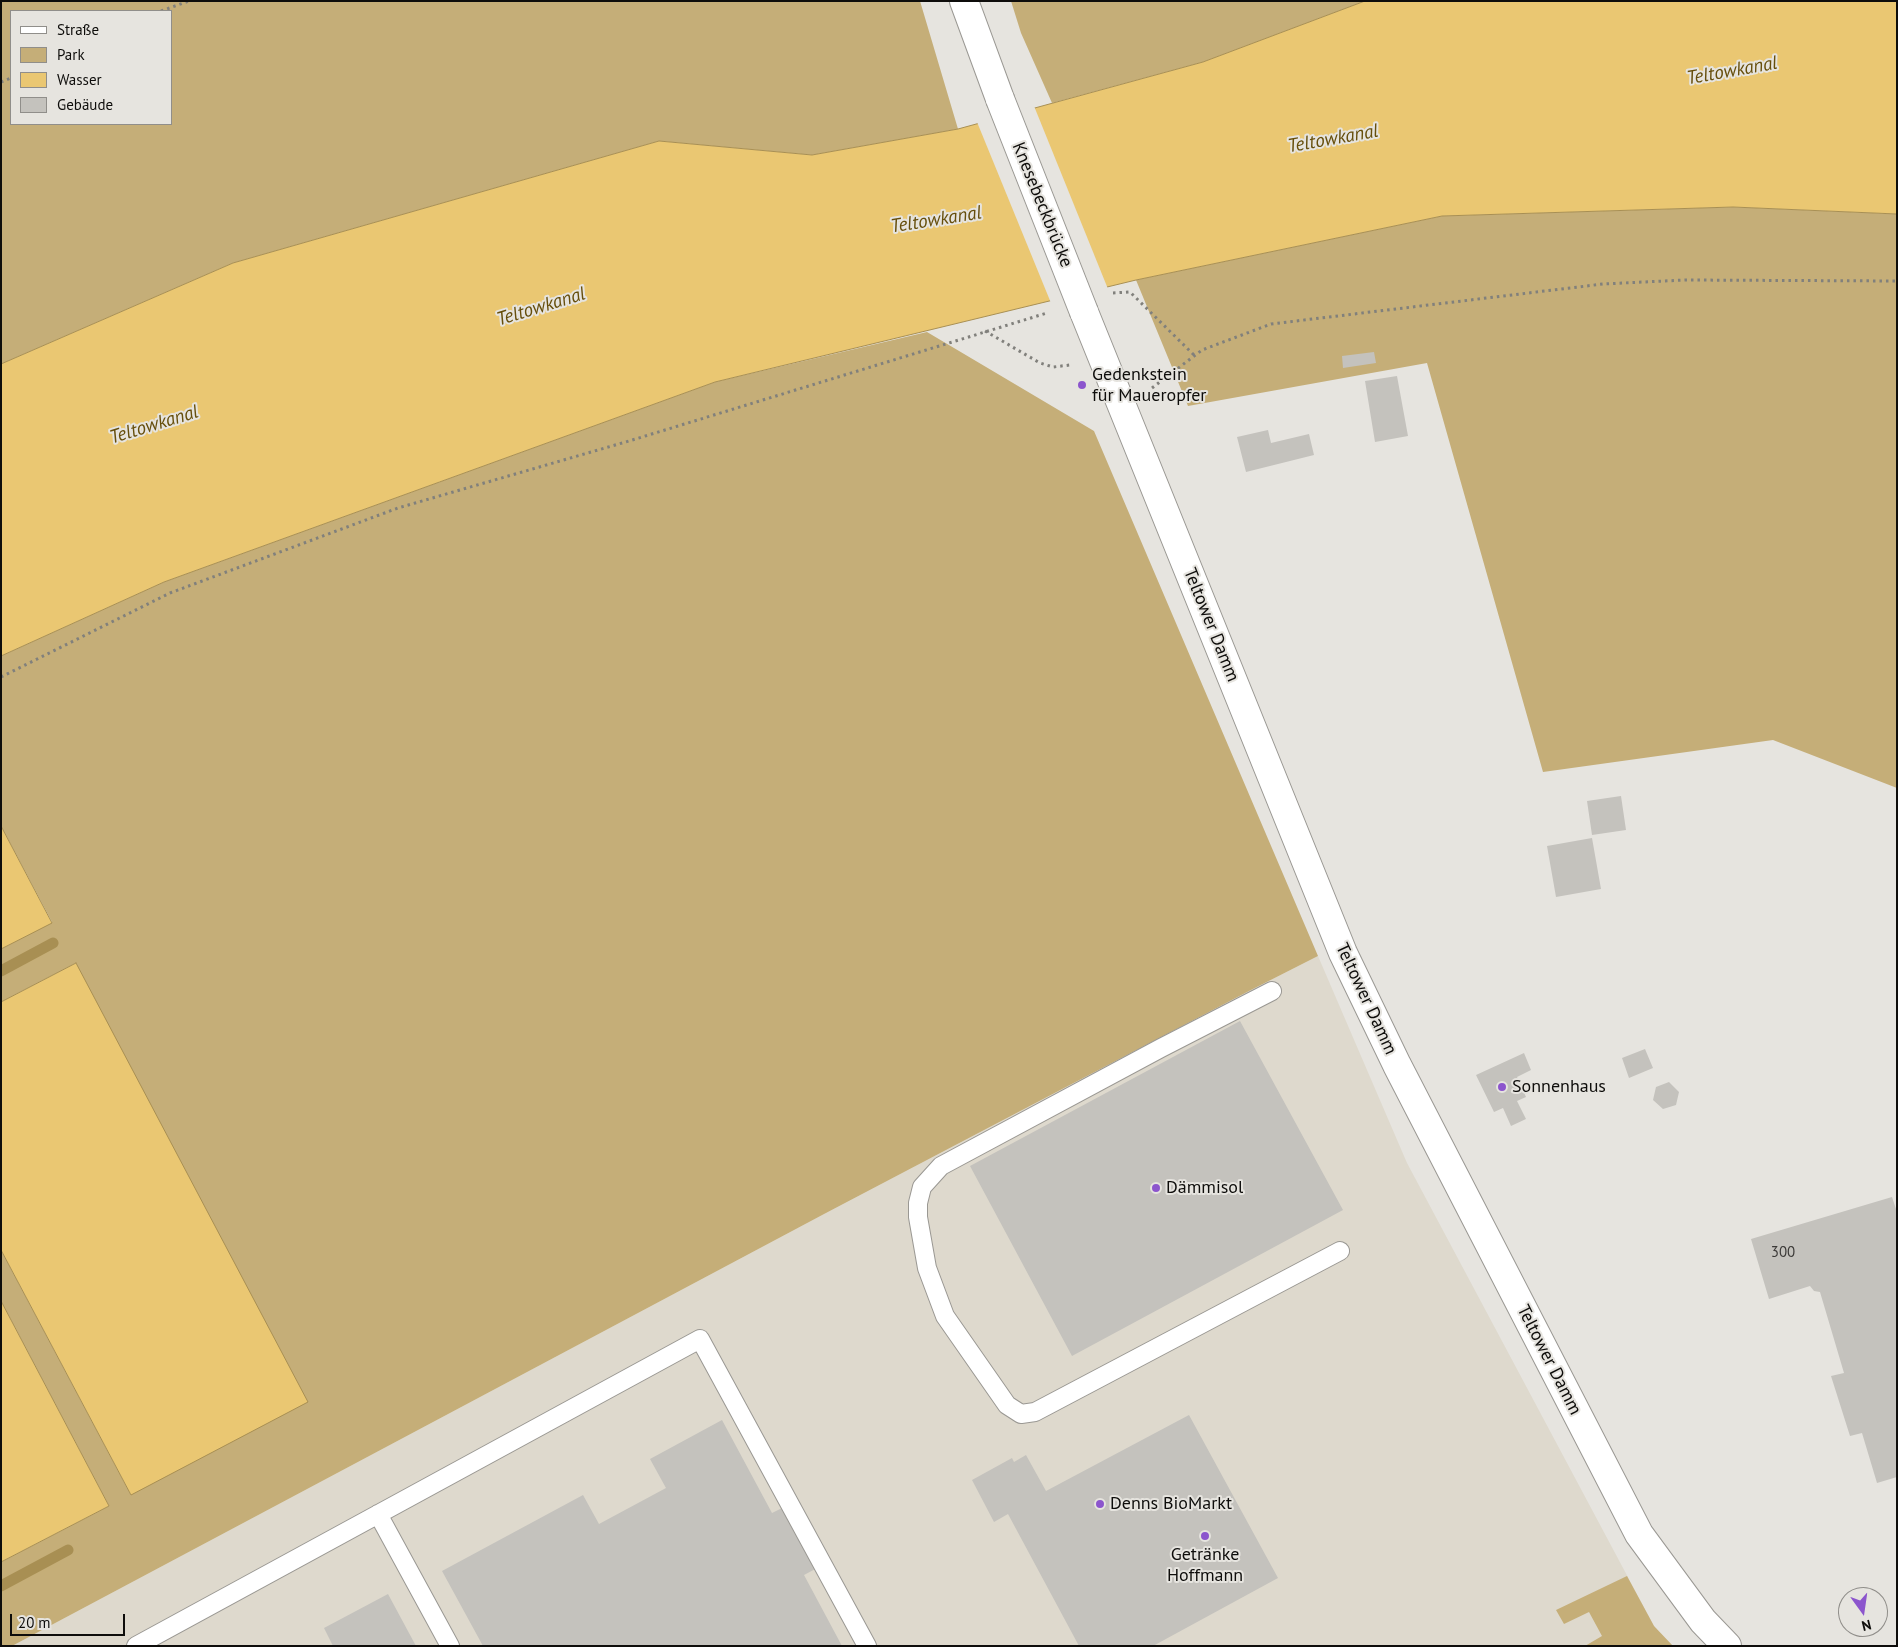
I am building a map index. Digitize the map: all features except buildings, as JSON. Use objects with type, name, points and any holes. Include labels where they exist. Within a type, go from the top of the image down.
[{"type":"main road","name":"Knesebeckbrücke","points":[[964,1],[1000,99],[1084,312]]},
{"type":"main road","name":"Teltower Damm","points":[[1084,312],[1347,962],[1397,1065],[1639,1534],[1702,1621],[1726,1646]]},
{"type":"lane","points":[[1272,991],[941,1166],[922,1187],[918,1203],[918,1217],[927,1268],[945,1316],[1007,1406],[1021,1414],[1035,1412],[1340,1251]]},
{"type":"lane","points":[[136,1646],[700,1339],[867,1646]]},
{"type":"lane","points":[[378,1514],[450,1646]]},
{"type":"path","points":[[164,10],[189,1]]},
{"type":"path","points":[[1151,389],[1202,350],[1270,324],[1603,284],[1684,280],[1897,281]]},
{"type":"path","points":[[1130,292],[1194,355]]},
{"type":"path","points":[[1,677],[170,594],[398,508],[629,442],[984,331],[1040,363],[1053,367],[1076,364]]},
{"type":"shaded area","points":[[1318,956],[1407,1163],[1654,1626],[1671,1646],[12,1646],[826,1213]]},
{"type":"green space","points":[[1,1],[920,1],[958,129],[812,155],[659,141],[233,263],[1,364]]},
{"type":"green space","points":[[1011,1],[1365,1],[1203,62],[1052,103],[1021,33]]},
{"type":"green space","points":[[1733,207],[1897,214],[1897,788],[1773,740],[1543,772],[1427,363],[1188,406],[1136,280],[1442,216]]},
{"type":"green space","points":[[927,332],[1094,431],[1318,956],[826,1213],[12,1646],[1,1646],[1,1562],[109,1506],[1,1301],[1,1250],[131,1495],[76,963],[1,1002],[1,949],[52,922],[1,826],[1,656],[164,582],[715,382]]},
{"type":"green space","points":[[1627,1576],[1654,1626],[1673,1646],[1585,1646],[1602,1636],[1589,1612],[1564,1624],[1556,1610]]},
{"type":"water","name":"Teltowkanal","points":[[1365,1],[1897,1],[1897,214],[1733,207],[1442,216],[1136,280],[715,382],[164,582],[1,656],[1,364],[233,263],[659,141],[812,155],[958,129],[1203,62]]},
{"type":"water","points":[[1,826],[52,923],[1,949]]},
{"type":"water","points":[[76,963],[308,1402],[131,1495],[1,1250],[1,1002]]},
{"type":"water","points":[[1,1301],[109,1506],[1,1562]]},
{"type":"pier","points":[[1034,106],[1108,289],[1051,303],[977,122]]},
{"type":"waterway","points":[[1,971],[53,943]]},
{"type":"waterway","points":[[1,1586],[68,1550]]},
{"type":"place","name":"Gedenkstein für Maueropfer","points":[[1082,385]]},
{"type":"place","name":"Sonnenhaus","points":[[1502,1087]]},
{"type":"place","name":"Dämmisol","points":[[1156,1188]]},
{"type":"place","name":"Denns BioMarkt","points":[[1100,1504]]},
{"type":"place","name":"Getränke Hoffmann","points":[[1205,1536]]}]
